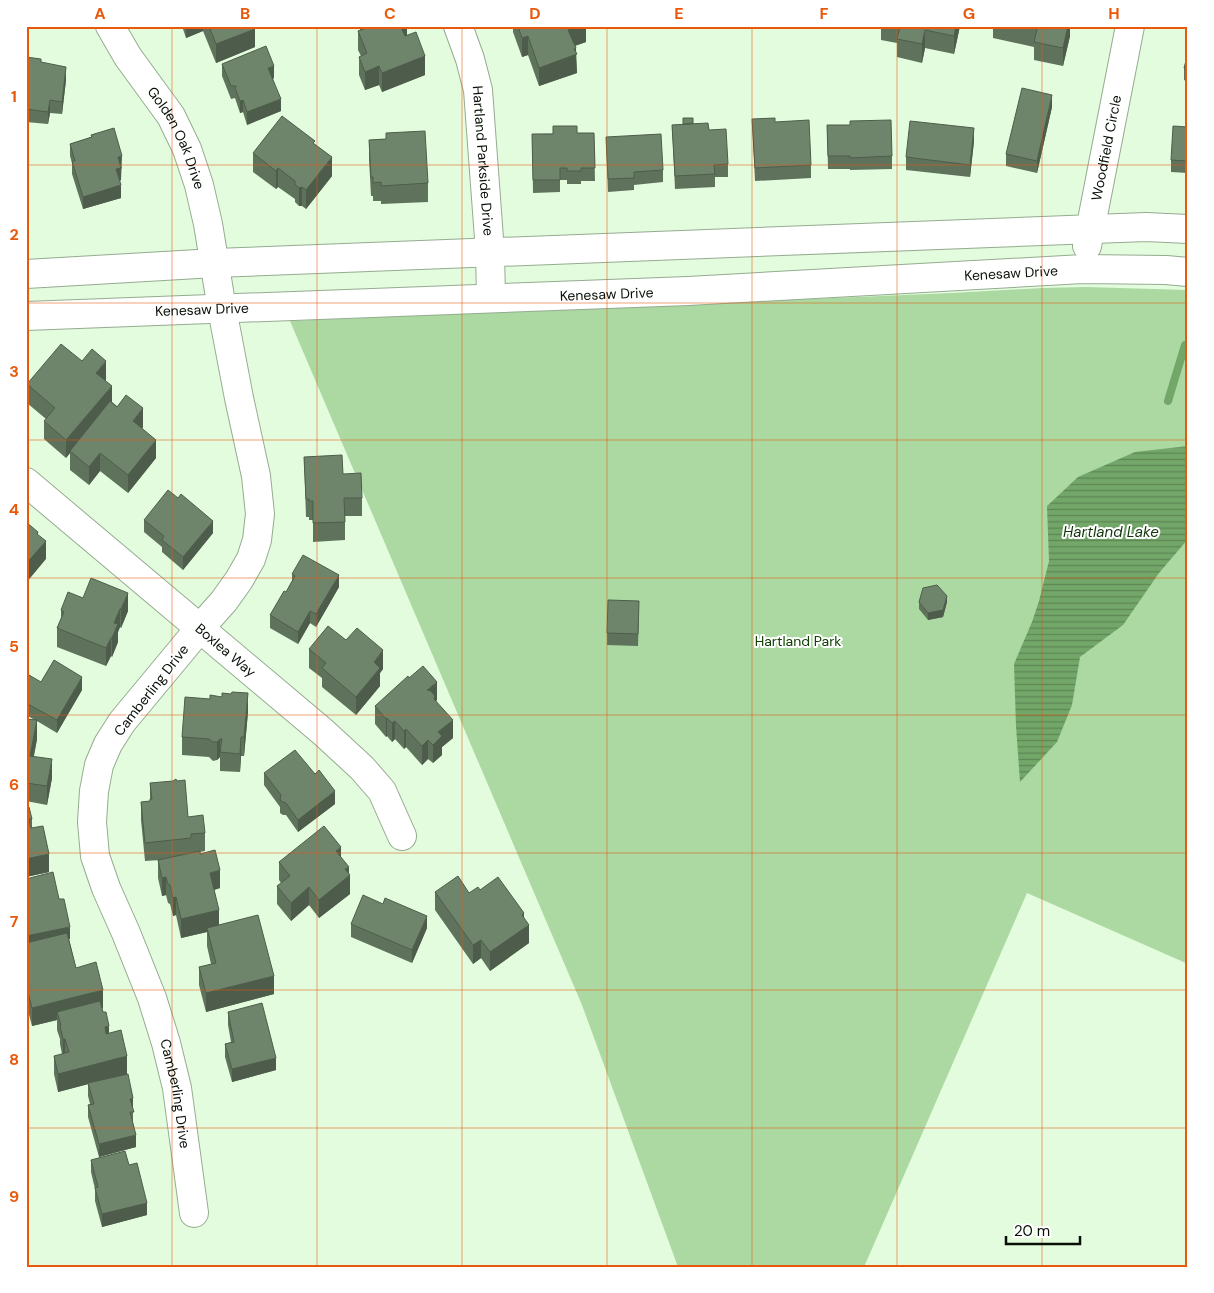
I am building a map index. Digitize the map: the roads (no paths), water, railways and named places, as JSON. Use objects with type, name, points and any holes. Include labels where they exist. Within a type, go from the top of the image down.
[{"type":"street","name":"Golden Oak Drive","points":[[110,26],[128,57],[171,116],[187,149],[199,185],[215,263]]},
{"type":"street","name":"Hartland Parkside Drive","points":[[458,26],[470,59],[478,90],[490,252],[491,298]]},
{"type":"street","name":"Woodfield Circle","points":[[1083,269],[1130,26]]},
{"type":"street","points":[[26,274],[215,263],[490,252],[1146,227],[1188,229]]},
{"type":"street","name":"Camberling Drive","points":[[194,1213],[177,1088],[166,1042],[152,998],[103,880],[95,856],[92,822],[94,791],[100,764],[108,744],[122,722],[224,601],[251,559],[257,540],[260,514],[256,476],[239,398],[215,263]]},
{"type":"street","name":"Kenesaw Drive","points":[[26,316],[688,291],[1083,269],[1188,272]]},
{"type":"street","name":"Boxlea Way","points":[[26,482],[200,628],[362,768],[382,791],[402,836]]},
{"type":"water","name":"Hartland Lake","points":[[1188,446],[1188,539],[1159,573],[1123,625],[1080,657],[1072,705],[1057,742],[1020,782],[1014,664],[1032,622],[1049,561],[1047,506],[1078,477],[1135,452]]},
{"type":"waterway","points":[[1168,401],[1185,345]]},
{"type":"park label","name":"Hartland Park","points":[[798,641]]}]
